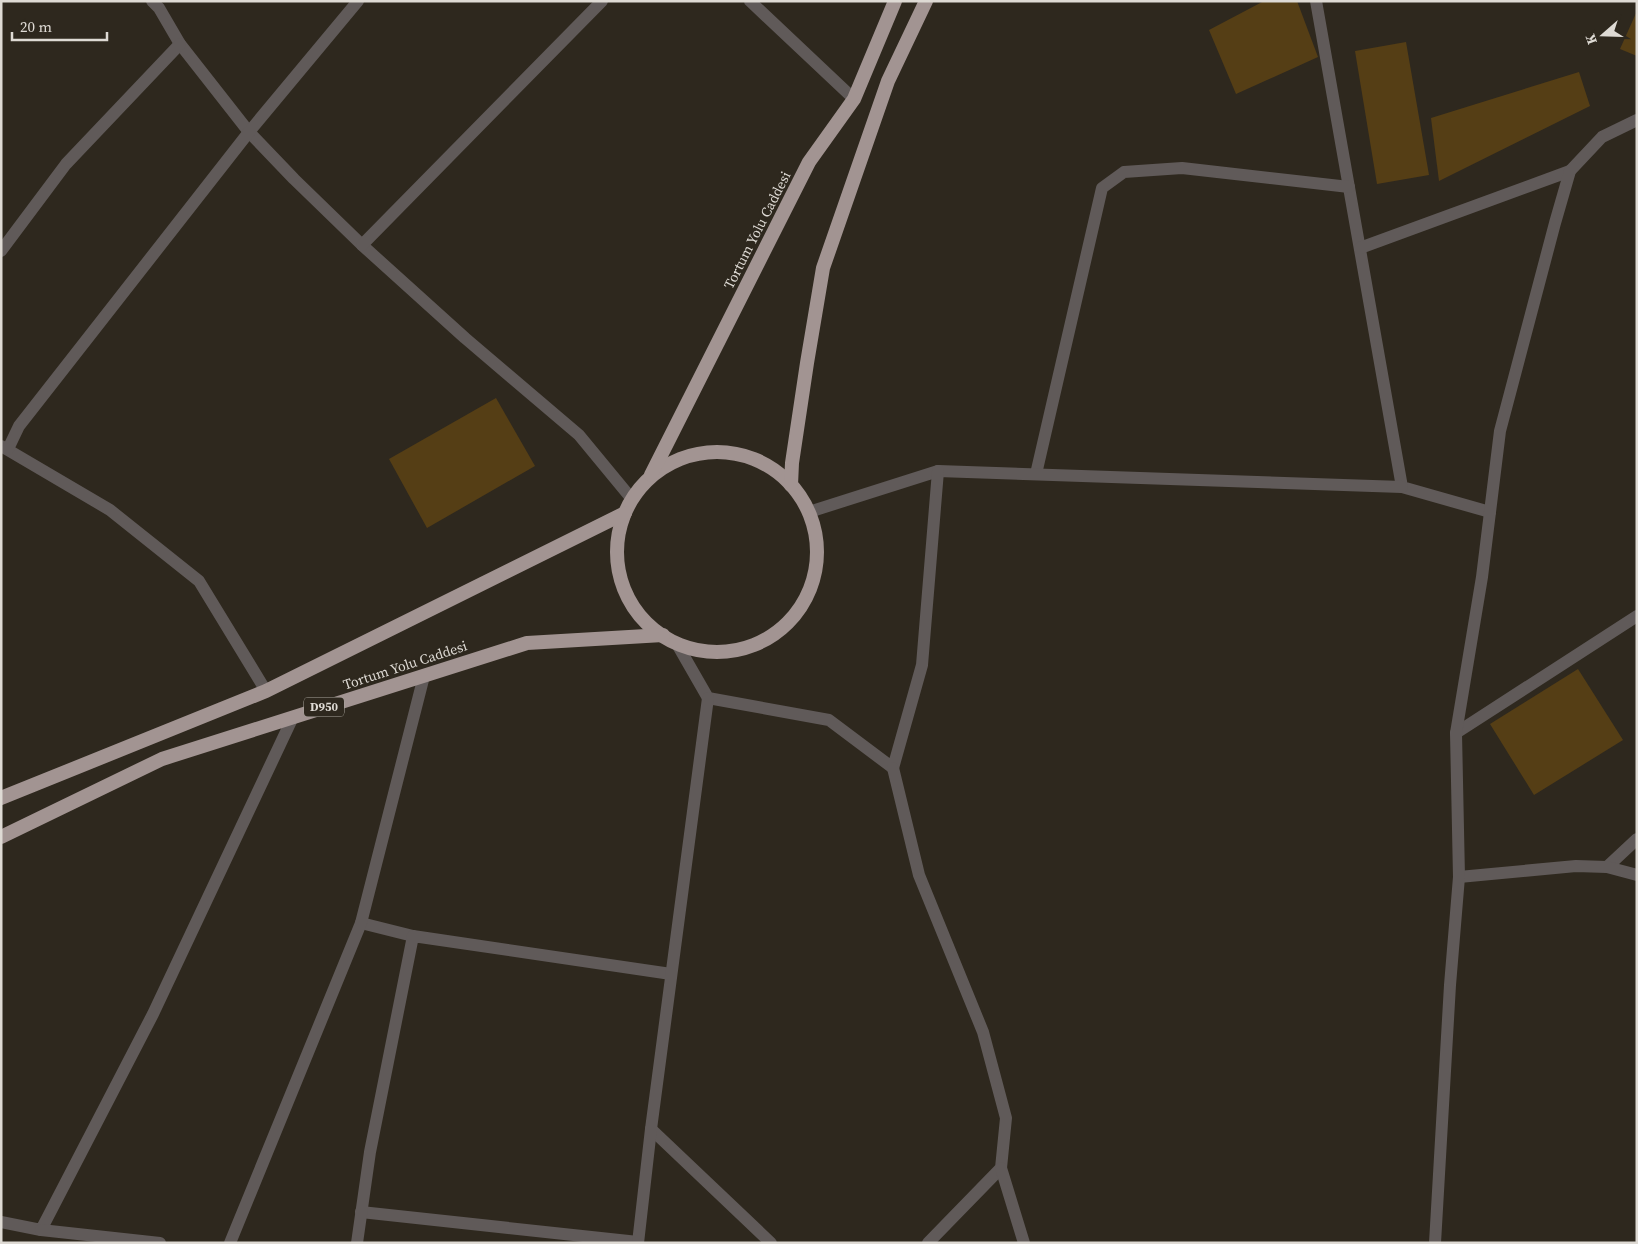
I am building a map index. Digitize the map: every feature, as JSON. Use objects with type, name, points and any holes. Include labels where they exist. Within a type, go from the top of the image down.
[{"type":"highway","name":"Tortum Yolu Caddesi","points":[[650,476],[677,459],[707,452],[738,454],[767,465],[791,485],[808,512],[817,542],[815,573],[804,602],[784,627],[760,642],[733,651],[704,652],[677,644],[652,628],[633,607],[621,581],[616,553],[620,524],[631,498],[650,476],[810,162],[854,99],[895,1]]},
{"type":"highway","points":[[791,485],[792,463],[823,268],[888,81],[926,1]]},
{"type":"highway","points":[[1,798],[266,691],[626,512]]},
{"type":"highway","name":"Tortum Yolu Caddesi","points":[[1,836],[162,759],[527,643],[663,635]]},
{"type":"street","points":[[266,691],[199,580],[110,510],[5,447],[19,426],[249,132],[358,1]]},
{"type":"street","points":[[362,245],[602,1]]},
{"type":"street","points":[[750,1],[854,99]]},
{"type":"street","points":[[1316,1],[1402,487]]},
{"type":"street","points":[[158,4],[180,44],[249,132],[294,179],[362,245],[465,338],[579,435],[631,498]]},
{"type":"street","points":[[1,251],[66,164],[180,44]]},
{"type":"street","points":[[1435,1243],[1450,985],[1459,877],[1456,733],[1482,577],[1500,431],[1554,223],[1570,171],[1602,137],[1637,120]]},
{"type":"street","points":[[1036,474],[1102,188],[1124,172],[1182,168],[1349,188]]},
{"type":"street","points":[[1360,248],[1570,171]]},
{"type":"street","points":[[808,512],[938,471],[1402,487],[1490,512]]},
{"type":"street","points":[[938,471],[922,665],[893,768],[919,875],[985,1042],[1006,1118],[1001,1168],[1024,1243]]},
{"type":"street","points":[[1456,733],[1636,616]]},
{"type":"street","points":[[361,1212],[638,1242],[650,1129],[708,698],[677,644]]},
{"type":"street","points":[[230,1243],[360,923],[424,676]]},
{"type":"street","points":[[708,698],[829,720],[893,768]]},
{"type":"street","points":[[41,1230],[153,1014],[293,717]]},
{"type":"street","points":[[1607,867],[1637,839]]},
{"type":"street","points":[[1459,877],[1576,866],[1607,867],[1637,874]]},
{"type":"street","points":[[360,923],[413,936],[671,974]]},
{"type":"street","points":[[357,1243],[370,1152],[413,936]]},
{"type":"street","points":[[650,1129],[771,1243]]},
{"type":"street","points":[[928,1243],[1001,1168]]},
{"type":"street","points":[[1,1222],[41,1230],[160,1243]]},
{"type":"building","points":[[1264,1],[1297,1],[1318,57],[1236,94],[1209,30]]},
{"type":"building","points":[[1637,11],[1637,56],[1620,49]]},
{"type":"building","points":[[1406,42],[1429,175],[1377,184],[1355,51]]},
{"type":"building","points":[[1579,72],[1590,106],[1439,181],[1431,118]]},
{"type":"building","points":[[496,398],[535,466],[427,528],[389,459]]},
{"type":"building","points":[[1578,669],[1623,740],[1534,795],[1490,724]]}]
